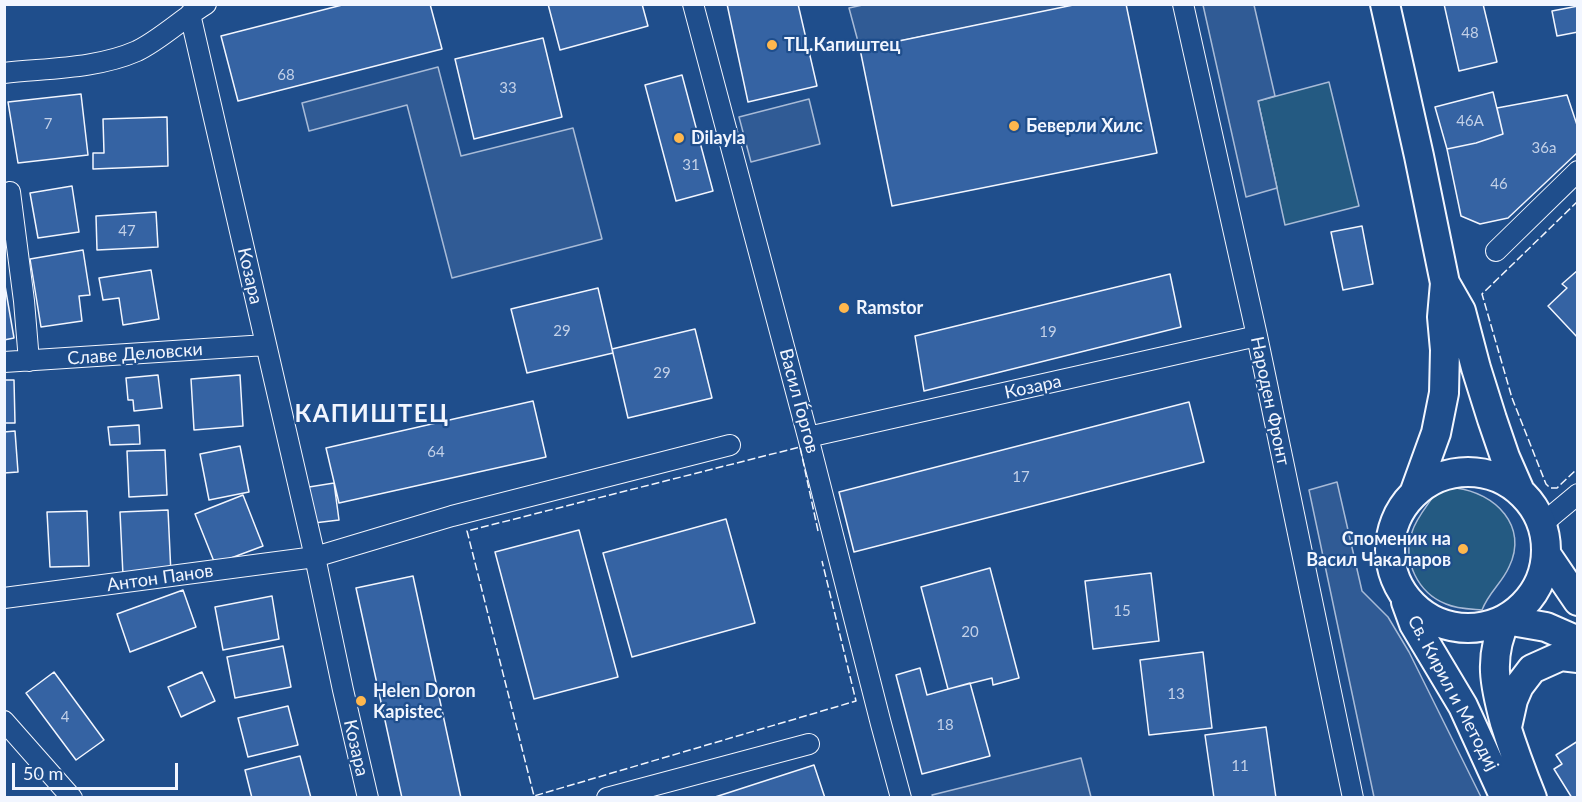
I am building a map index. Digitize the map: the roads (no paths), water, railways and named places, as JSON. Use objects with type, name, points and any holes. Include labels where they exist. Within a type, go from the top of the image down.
[{"type":"street","name":"Васил Ѓоргов","points":[[693,4],[901,798]]},
{"type":"street","name":"Народен Фронт","points":[[1184,4],[1257,336],[1353,798]]},
{"type":"street","points":[[1385,4],[1445,283],[1442,317],[1445,350],[1444,393],[1436,433],[1414,491],[1399,513],[1390,538],[1391,564],[1401,589],[1415,607],[1433,620],[1455,627],[1485,627],[1506,620],[1523,606],[1535,591],[1543,573],[1546,538],[1533,505],[1519,489],[1505,457],[1476,368],[1461,311],[1445,283]]},
{"type":"street","name":"Козара","points":[[198,9],[266,345],[368,798]]},
{"type":"street","points":[[4,73],[100,63],[138,50],[198,9]]},
{"type":"street","points":[[1496,251],[1578,171]]},
{"type":"street","points":[[10,192],[29,361]]},
{"type":"street","name":"Козара","points":[[808,437],[1257,336]]},
{"type":"street","name":"Славе Деловски","points":[[4,362],[266,345]]},
{"type":"street","points":[[315,557],[452,516],[730,444]]},
{"type":"street","points":[[1414,491],[1433,478],[1455,472],[1478,471],[1499,477],[1519,489]]},
{"type":"street","points":[[1542,524],[1578,494]]},
{"type":"street","points":[[1546,554],[1578,601]]},
{"type":"street","name":"Антон Панов","points":[[4,598],[315,557]]},
{"type":"street","name":"Св. Кирил и Методиј","points":[[1401,589],[1414,624],[1463,706],[1505,798]]},
{"type":"street","points":[[1506,620],[1545,627],[1578,641]]},
{"type":"street","name":"Св. Кирил и Методиј","points":[[1506,620],[1498,635],[1494,666],[1496,691],[1506,727],[1532,798]]},
{"type":"street","points":[[1506,727],[1519,686],[1532,669],[1561,656],[1578,658]]},
{"type":"street","points":[[4,721],[72,798]]},
{"type":"street","points":[[607,798],[809,744]]},
{"type":"place","name":"ТЦ.Капиштец","points":[[772,45]]},
{"type":"place","name":"Беверли Хилс","points":[[1014,126]]},
{"type":"place","name":"Dilayla","points":[[679,138]]},
{"type":"place","name":"Ramstor","points":[[844,308]]},
{"type":"place","name":"Споменик на Васил Чакаларов","points":[[1463,549]]},
{"type":"place","name":"Helen Doron Kapistec","points":[[361,701]]},
{"type":"district","name":"КАПИШТЕЦ","points":[[372,414]]}]
